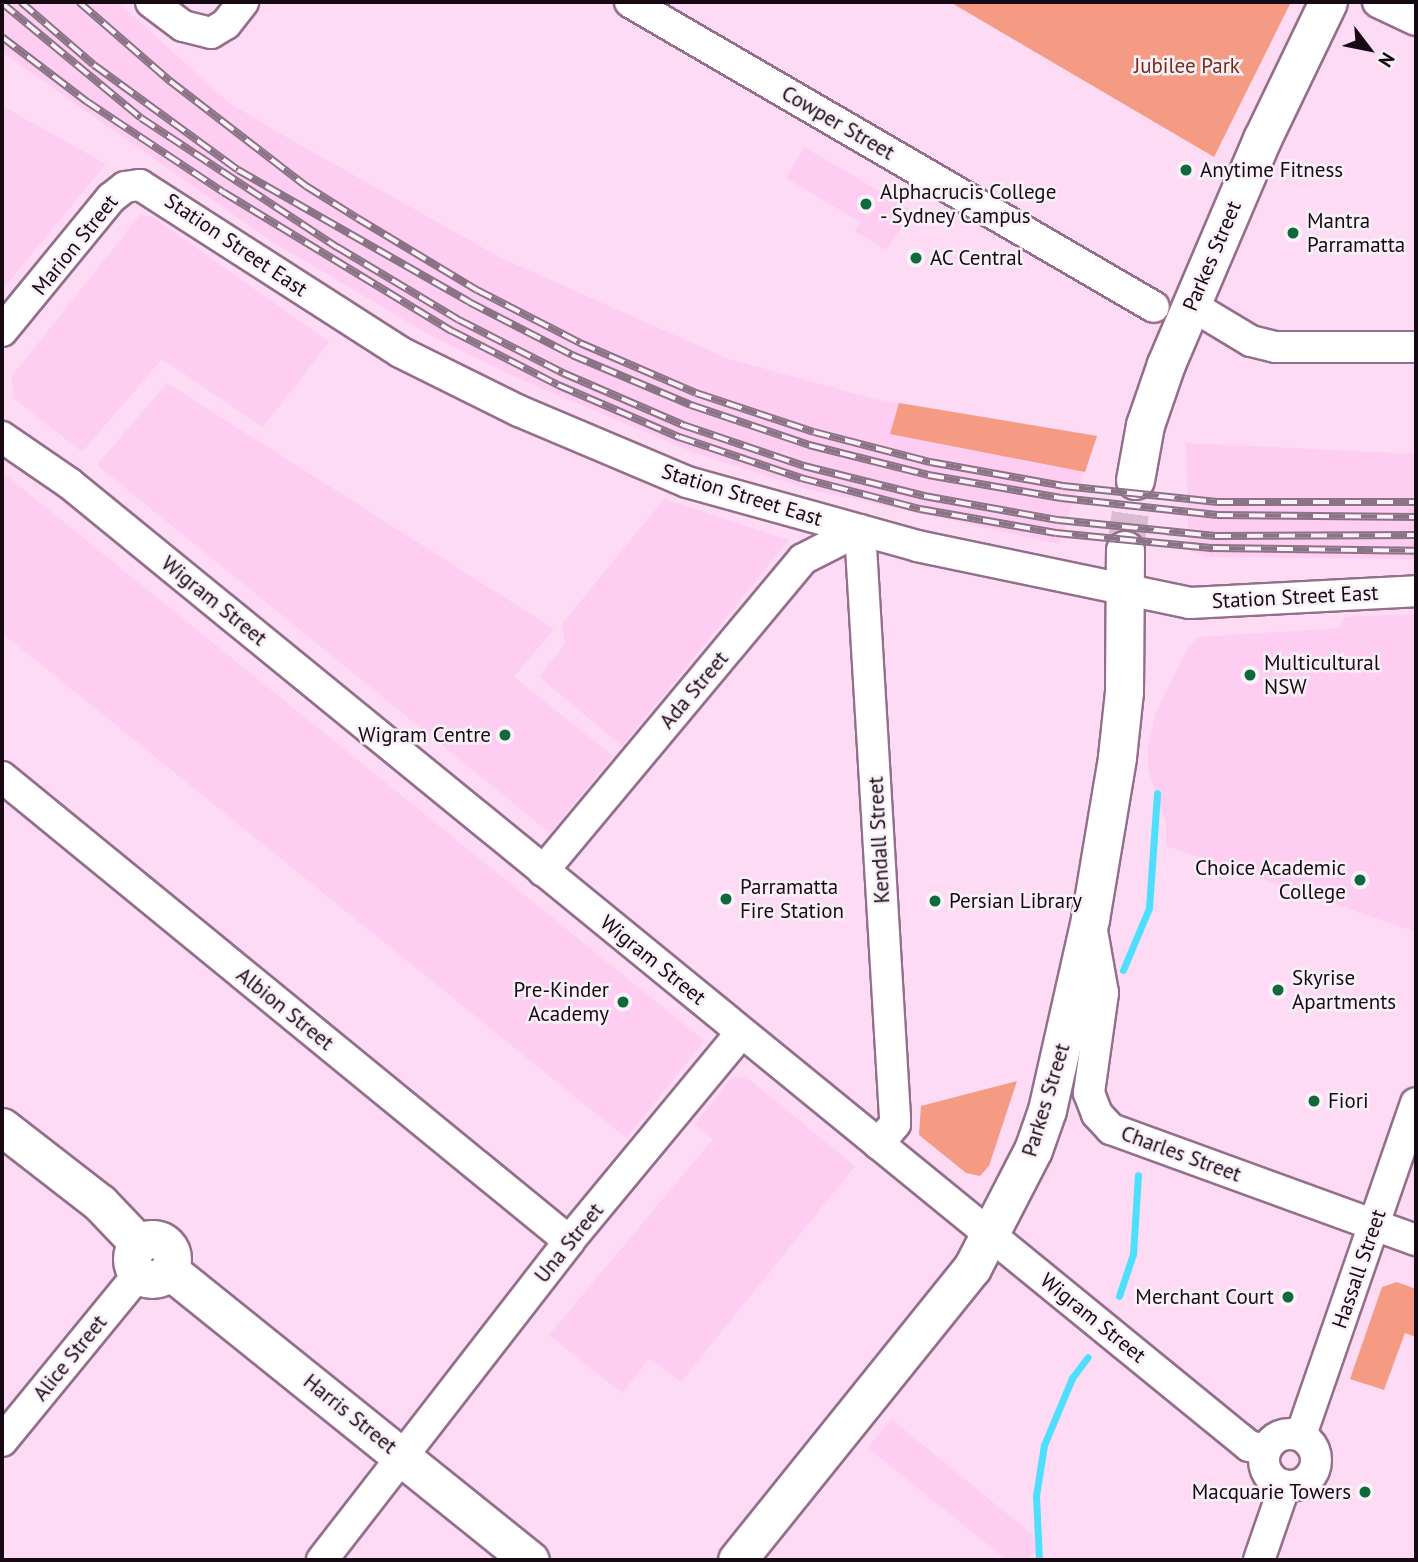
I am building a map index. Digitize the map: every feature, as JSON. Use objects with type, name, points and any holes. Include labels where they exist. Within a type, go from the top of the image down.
[{"type":"main road","name":"Parkes Street","points":[[1135,480],[1145,425],[1191,305],[1328,2]]},
{"type":"main road","name":"Parkes Street","points":[[737,1560],[972,1269],[1018,1185],[1047,1110],[1090,919],[1124,692],[1125,550]]},
{"type":"main road","name":"Harris Street","points":[[2,1127],[100,1203],[149,1263],[404,1458],[530,1560]]},
{"type":"street","points":[[151,2],[183,26],[211,33],[226,24],[243,2]]},
{"type":"street","name":"Cowper Street","points":[[630,2],[1154,307]]},
{"type":"street","points":[[1378,2],[1416,20]]},
{"type":"street","name":"Marion Street","points":[[2,341],[12,321],[111,198],[133,185]]},
{"type":"street","name":"Station Street East","points":[[133,185],[156,192],[400,352],[519,411],[687,482],[860,530],[1190,603],[1416,591]]},
{"type":"street","points":[[1191,305],[1251,341],[1275,347],[1416,347]]},
{"type":"street","name":"Wigram Street","points":[[2,419],[43,463]]},
{"type":"street","name":"Wigram Street","points":[[2,437],[43,463],[1249,1446],[1266,1450]]},
{"type":"street","name":"Ada Street","points":[[543,871],[803,559],[860,530]]},
{"type":"street","name":"Kendall Street","points":[[860,530],[895,1117],[895,1124],[878,1144]]},
{"type":"street","name":"Albion Street","points":[[2,777],[569,1241]]},
{"type":"street","name":"Charles Street","points":[[1090,919],[1103,993],[1089,1093],[1097,1114],[1111,1129],[1416,1240]]},
{"type":"street","name":"Una Street","points":[[322,1560],[404,1458],[414,1438],[569,1241],[741,1033]]},
{"type":"street","name":"Hassall Street","points":[[1301,1435],[1416,1103]]},
{"type":"street","name":"Alice Street","points":[[2,1441],[149,1263]]},
{"type":"street","points":[[1301,1435],[1316,1454],[1314,1470],[1303,1482],[1285,1485],[1265,1468],[1266,1450],[1277,1437],[1301,1435]]},
{"type":"street","points":[[1259,1560],[1285,1485]]},
{"type":"shaded area","points":[[2,2],[118,2],[228,102],[279,133],[503,259],[726,358],[874,399],[1097,436],[1059,544],[804,488],[693,452],[515,377],[426,333],[268,239],[2,52]]},
{"type":"shaded area","points":[[2,106],[106,164],[2,290]]},
{"type":"shaded area","name":"Alphacrucis College - Sydney Campus","points":[[804,147],[913,211],[886,250],[855,231],[860,222],[786,178]]},
{"type":"shaded area","points":[[140,215],[153,217],[329,342],[263,427],[162,359],[82,452],[14,398],[12,376]]},
{"type":"shaded area","points":[[167,383],[554,629],[514,677],[613,756],[550,833],[97,465]]},
{"type":"shaded area","points":[[1186,443],[1416,454],[1416,559],[1209,557],[1189,551]]},
{"type":"shaded area","points":[[2,472],[705,1041],[626,1138],[2,633]]},
{"type":"shaded area","points":[[664,499],[789,540],[622,746],[539,677],[565,644],[562,624]]},
{"type":"shaded area","points":[[1416,614],[1416,932],[1166,846],[1166,823],[1148,769],[1148,746],[1156,713],[1188,647],[1198,637],[1340,628],[1344,617]]},
{"type":"shaded area","points":[[745,1076],[855,1166],[681,1382],[650,1358],[622,1393],[549,1335],[713,1139],[695,1124],[731,1079]]},
{"type":"shaded area","points":[[891,1419],[1033,1535],[1034,1551],[1027,1560],[1007,1560],[868,1448]]},
{"type":"green space","name":"Jubilee Park","points":[[950,2],[1291,2],[1214,157]]},
{"type":"green space","points":[[899,403],[1097,436],[1085,472],[890,434]]},
{"type":"green space","points":[[1017,1081],[989,1166],[980,1176],[966,1173],[919,1135],[921,1106]]},
{"type":"green space","points":[[1397,1282],[1416,1289],[1416,1337],[1405,1333],[1384,1390],[1350,1379],[1382,1287]]},
{"type":"waterway","points":[[1123,970],[1149,908],[1157,793]]},
{"type":"waterway","points":[[1119,1296],[1133,1254],[1138,1175]]},
{"type":"waterway","points":[[1039,1560],[1036,1496],[1044,1445],[1072,1378],[1088,1357]]},
{"type":"tunnel","points":[[1125,550],[1135,480]]},
{"type":"railway","points":[[21,2],[94,65],[238,170],[469,302],[572,355],[691,405],[809,445],[928,475],[1061,498],[1217,515],[1416,517]]},
{"type":"railway","points":[[79,2],[170,81],[306,186],[477,290],[580,343],[696,393],[814,432],[930,462],[1063,486],[1217,502],[1416,502]]},
{"type":"railway","points":[[2,3],[141,118],[337,247],[459,320],[563,373],[683,425],[804,466],[924,496],[1058,520],[1215,536],[1416,535]]},
{"type":"railway","points":[[2,37],[86,101],[223,192],[452,331],[558,385],[679,437],[801,478],[920,509],[1056,533],[1213,548],[1416,551]]},
{"type":"place","name":"Anytime Fitness","points":[[1186,170]]},
{"type":"place","name":"Alphacrucis College - Sydney Campus","points":[[866,204]]},
{"type":"place","name":"Mantra Parramatta","points":[[1293,233]]},
{"type":"place","name":"AC Central","points":[[916,258]]},
{"type":"place","name":"Multicultural NSW","points":[[1250,675]]},
{"type":"place","name":"Wigram Centre","points":[[505,735]]},
{"type":"place","name":"Choice Academic College","points":[[1360,880]]},
{"type":"place","name":"Parramatta Fire Station","points":[[726,899]]},
{"type":"place","name":"Persian Library","points":[[935,901]]},
{"type":"place","name":"Skyrise Apartments","points":[[1278,990]]},
{"type":"place","name":"Pre-Kinder Academy","points":[[623,1002]]},
{"type":"place","name":"Fiori","points":[[1314,1101]]},
{"type":"place","name":"Merchant Court","points":[[1288,1297]]},
{"type":"place","name":"Macquarie Towers","points":[[1365,1492]]}]
